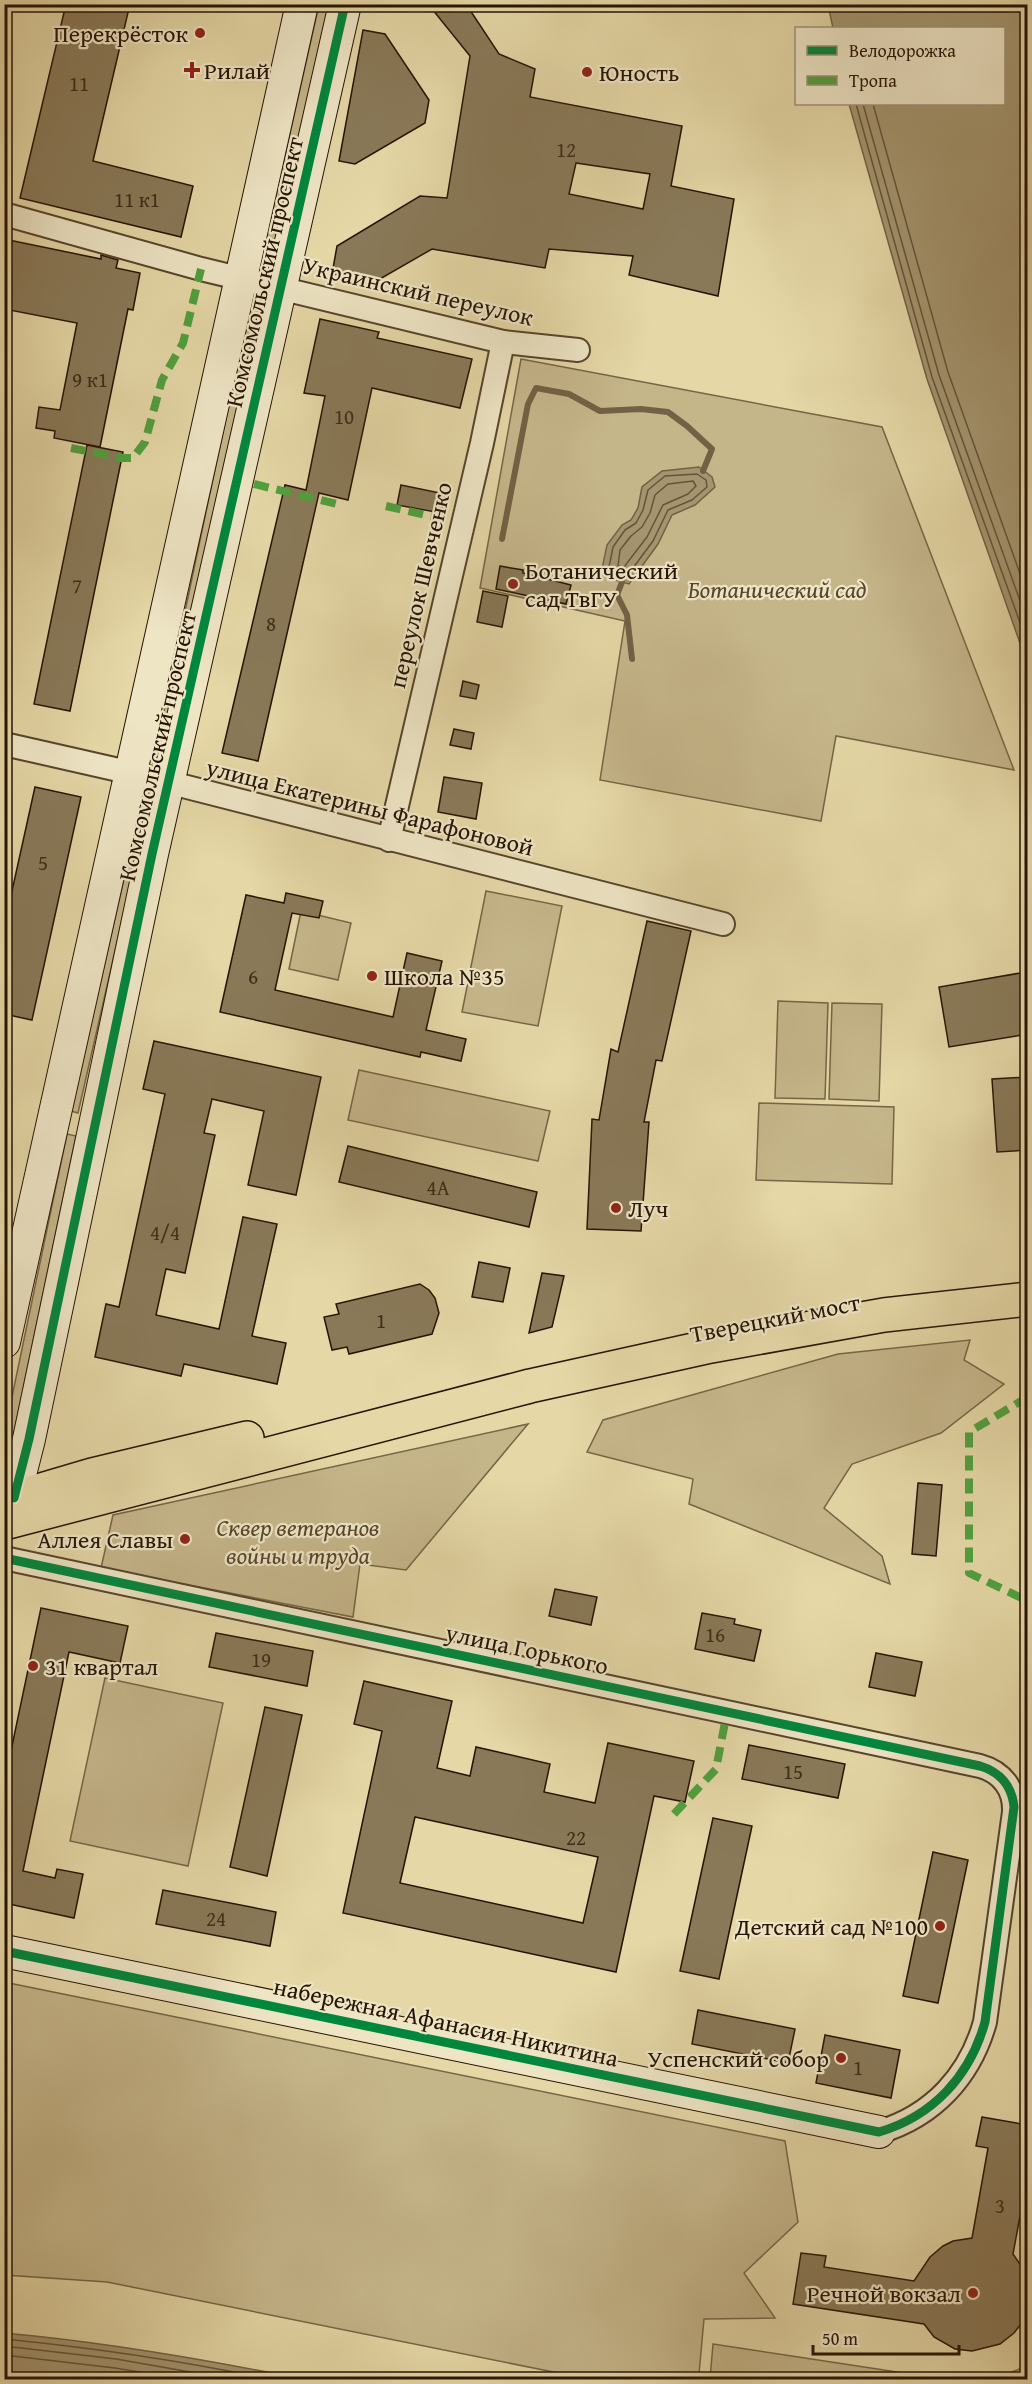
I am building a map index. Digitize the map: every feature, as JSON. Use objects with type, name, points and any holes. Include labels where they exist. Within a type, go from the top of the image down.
[{"type":"main road","name":"Тверецкий мост","points":[[528,1378],[815,1309],[932,1292],[1028,1283]]},
{"type":"main road","name":"Тверецкий мост","points":[[528,1378],[797,1329],[928,1310],[1028,1299]]},
{"type":"main road","points":[[7,1516],[92,1475],[528,1378]]},
{"type":"street","name":"Комсомольский проспект","points":[[4,1342],[302,4]]},
{"type":"street","name":"Комсомольский проспект","points":[[7,1516],[29,1439],[168,782],[345,4]]},
{"type":"street","name":"Украинский переулок","points":[[4,214],[240,278],[503,342],[578,350]]},
{"type":"street","name":"переулок Шевченко","points":[[389,840],[482,443],[503,342]]},
{"type":"street","name":"улица Екатерины Фарафоновой","points":[[4,744],[168,782],[723,924]]},
{"type":"street","points":[[54,1121],[94,1130]]},
{"type":"street","name":"улица Горького","points":[[4,1558],[980,1766],[996,1773],[1007,1785],[1012,1795],[1014,1812],[985,2022],[978,2046],[963,2073],[943,2096],[914,2118],[879,2132]]},
{"type":"street","name":"набережная Афанасия Никитина","points":[[6,1951],[879,2132]]},
{"type":"green space","points":[[319,5],[329,5],[274,251],[264,248]]},
{"type":"green space","points":[[251,299],[263,301],[160,764],[153,763]]},
{"type":"green space","name":"Ботанический сад","points":[[521,359],[882,427],[1014,770],[836,736],[821,821],[600,780],[625,621],[480,588]]},
{"type":"green space","points":[[131,848],[138,850],[78,1113],[71,1111]]},
{"type":"green space","points":[[486,891],[562,906],[538,1026],[462,1012]]},
{"type":"green space","points":[[301,911],[351,923],[338,980],[289,969]]},
{"type":"green space","points":[[778,1001],[828,1003],[825,1099],[775,1098]]},
{"type":"green space","points":[[832,1003],[882,1004],[879,1101],[829,1099]]},
{"type":"green space","points":[[359,1070],[550,1111],[538,1161],[348,1120]]},
{"type":"green space","points":[[759,1103],[894,1107],[892,1184],[756,1180]]},
{"type":"green space","points":[[67,1134],[76,1136],[7,1466],[5,1466],[5,1430]]},
{"type":"green space","points":[[970,1340],[964,1360],[1004,1384],[941,1433],[852,1464],[824,1508],[882,1556],[890,1584],[689,1504],[693,1479],[587,1452],[603,1420],[838,1354]]},
{"type":"green space","name":"Сквер ветеранов войны и труда","points":[[528,1424],[406,1570],[360,1564],[353,1617],[101,1568],[113,1515]]},
{"type":"green space","points":[[105,1678],[223,1703],[188,1866],[70,1841]]},
{"type":"green space","points":[[4,1982],[785,2141],[798,2222],[744,2273],[775,2318],[704,2319],[699,2374],[695,2379],[588,2379],[107,2282],[5,2275]]},
{"type":"green space","points":[[713,2344],[930,2377],[979,2379],[710,2379]]},
{"type":"green space","points":[[1027,2366],[1027,2379],[994,2379]]},
{"type":"water","points":[[828,5],[1027,5],[1027,663],[927,379],[849,105],[1005,105],[1005,27],[833,27]]},
{"type":"water","points":[[699,467],[712,477],[715,487],[695,505],[672,515],[658,544],[629,584],[609,578],[602,569],[607,545],[622,525],[631,520],[638,508],[642,487],[662,471]]},
{"type":"water","points":[[4,2333],[154,2352],[302,2379],[5,2379]]},
{"type":"building","points":[[66,4],[130,4],[93,161],[193,186],[181,237],[20,198]]},
{"type":"building","points":[[428,4],[466,4],[499,54],[535,69],[530,97],[682,126],[671,186],[734,199],[718,296],[629,275],[633,256],[549,249],[545,268],[432,249],[380,279],[332,274],[337,246],[420,196],[447,198],[470,56]],"holes":[[[576,163],[650,174],[643,209],[569,194]]]},
{"type":"building","points":[[363,30],[385,34],[429,100],[425,123],[355,164],[339,161]]},
{"type":"building","points":[[4,239],[101,259],[101,255],[118,260],[116,268],[140,273],[133,310],[128,309],[100,447],[54,438],[55,431],[36,428],[39,407],[60,410],[77,323],[4,309]]},
{"type":"building","points":[[320,319],[379,332],[377,338],[472,359],[460,408],[372,388],[348,500],[319,493],[258,761],[222,753],[285,485],[306,490],[325,396],[304,393]]},
{"type":"building","points":[[87,445],[123,452],[70,711],[34,704]]},
{"type":"building","points":[[401,485],[445,494],[441,513],[397,505]]},
{"type":"building","points":[[500,566],[523,570],[523,573],[571,585],[566,604],[496,589]]},
{"type":"building","points":[[483,591],[508,596],[502,627],[477,622]]},
{"type":"building","points":[[463,681],[479,685],[476,699],[460,696]]},
{"type":"building","points":[[454,729],[474,733],[471,749],[450,745]]},
{"type":"building","points":[[444,777],[482,783],[476,819],[438,812]]},
{"type":"building","points":[[35,787],[81,797],[32,1020],[4,1014],[4,927]]},
{"type":"building","points":[[286,893],[323,901],[319,918],[292,913],[275,990],[393,1017],[407,953],[442,961],[426,1030],[466,1039],[461,1061],[421,1052],[420,1057],[220,1012],[246,895],[284,903]]},
{"type":"building","points":[[647,921],[691,931],[662,1061],[656,1060],[644,1122],[649,1122],[641,1231],[587,1229],[592,1119],[599,1120],[611,1049],[618,1052]]},
{"type":"building","points":[[1026,972],[1028,1034],[949,1047],[939,987]]},
{"type":"building","points":[[154,1041],[321,1077],[296,1195],[248,1185],[264,1111],[212,1099],[204,1133],[215,1135],[185,1273],[166,1269],[156,1315],[219,1329],[243,1217],[277,1224],[252,1336],[286,1343],[277,1384],[184,1364],[181,1376],[95,1357],[106,1304],[119,1307],[165,1094],[143,1089]]},
{"type":"building","points":[[1028,1077],[1028,1150],[997,1152],[992,1079]]},
{"type":"building","points":[[348,1146],[537,1192],[529,1227],[339,1182]]},
{"type":"building","points":[[479,1262],[510,1268],[503,1302],[472,1297]]},
{"type":"building","points":[[542,1273],[564,1276],[552,1327],[529,1333]]},
{"type":"building","points":[[420,1284],[435,1298],[439,1313],[432,1334],[349,1354],[347,1347],[332,1350],[324,1317],[339,1314],[336,1304]]},
{"type":"building","points":[[918,1483],[942,1485],[936,1556],[912,1554]]},
{"type":"building","points":[[555,1589],[597,1597],[591,1625],[549,1616]]},
{"type":"building","points":[[41,1608],[128,1626],[120,1663],[69,1652],[23,1871],[55,1878],[57,1869],[83,1874],[74,1918],[4,1903],[4,1784]]},
{"type":"building","points":[[702,1613],[735,1619],[734,1624],[761,1630],[754,1661],[695,1649]]},
{"type":"building","points":[[216,1633],[313,1651],[307,1686],[209,1667]]},
{"type":"building","points":[[876,1653],[922,1662],[915,1696],[869,1687]]},
{"type":"building","points":[[364,1681],[452,1701],[437,1768],[470,1776],[476,1747],[550,1764],[544,1792],[595,1803],[608,1743],[694,1761],[685,1802],[654,1796],[616,1972],[343,1913],[382,1731],[354,1724]],"holes":[[[415,1817],[598,1857],[583,1923],[400,1883]]]},
{"type":"building","points":[[265,1707],[302,1715],[267,1876],[230,1867]]},
{"type":"building","points":[[749,1745],[845,1764],[838,1798],[742,1779]]},
{"type":"building","points":[[713,1818],[752,1826],[719,1979],[680,1971]]},
{"type":"building","points":[[933,1852],[968,1860],[938,2003],[903,1996]]},
{"type":"building","points":[[163,1890],[276,1912],[270,1946],[156,1924]]},
{"type":"building","points":[[698,2010],[795,2029],[788,2063],[692,2044]]},
{"type":"building","points":[[825,2035],[900,2050],[891,2098],[816,2083]]},
{"type":"building","points":[[982,2117],[1028,2125],[1028,2173],[1013,2254],[1028,2282],[1028,2307],[1021,2324],[1014,2333],[1000,2344],[972,2351],[955,2349],[934,2337],[924,2324],[793,2304],[801,2253],[826,2256],[824,2267],[914,2281],[930,2257],[943,2246],[953,2241],[972,2238],[988,2148],[976,2146]]},
{"type":"waterway","points":[[502,539],[528,404],[536,388],[569,394],[600,411],[641,409],[668,412],[712,449],[703,471]]},
{"type":"waterway","points":[[622,582],[617,595],[627,615],[632,659]]},
{"type":"marked path","points":[[71,448],[121,458],[133,458],[145,442],[162,380],[183,343],[201,269]]},
{"type":"marked path","points":[[254,484],[341,505]]},
{"type":"marked path","points":[[386,506],[439,518]]},
{"type":"marked path","points":[[1028,1397],[969,1432],[969,1573],[1028,1601]]},
{"type":"marked path","points":[[674,1814],[716,1769],[727,1712]]},
{"type":"cycle path","points":[[14,1498],[29,1439],[152,854],[345,4]]},
{"type":"cycle path","points":[[4,1558],[980,1766],[993,1772],[1004,1781],[1011,1793],[1014,1807],[985,2022],[978,2042],[970,2060],[947,2091],[916,2116],[879,2132],[4,1951]]},
{"type":"place","name":"Перекрёсток","points":[[200,33]]},
{"type":"place","name":"Рилай","points":[[192,70]]},
{"type":"place","name":"Юность","points":[[587,72]]},
{"type":"place","name":"Ботанический сад ТвГУ","points":[[513,584]]},
{"type":"place","name":"Школа №35","points":[[372,976]]},
{"type":"place","name":"Луч","points":[[616,1208]]},
{"type":"place","name":"Аллея Славы","points":[[185,1539]]},
{"type":"place","name":"31 квартал","points":[[33,1666]]},
{"type":"place","name":"Детский сад №100","points":[[940,1926]]},
{"type":"place","name":"Успенский собор","points":[[841,2058]]},
{"type":"place","name":"Речной вокзал","points":[[973,2293]]}]
